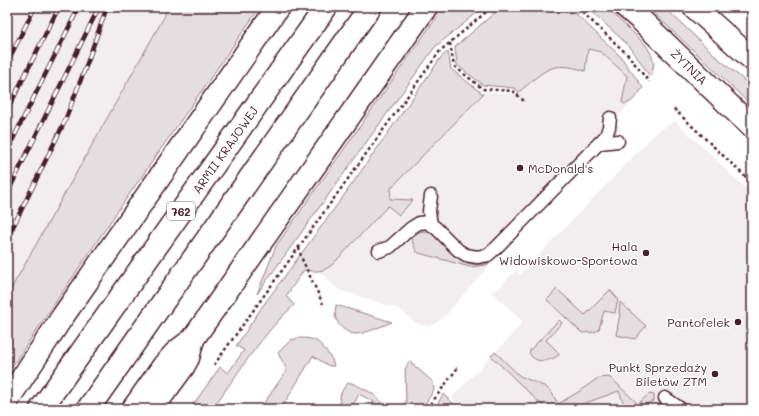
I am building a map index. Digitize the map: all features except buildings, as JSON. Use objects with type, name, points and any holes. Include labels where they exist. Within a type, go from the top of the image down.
[{"type":"main road","points":[[7,401],[61,319],[278,7]]},
{"type":"main road","points":[[88,409],[370,7]]},
{"type":"main road","points":[[132,409],[164,365],[177,351],[193,339],[426,7]]},
{"type":"main road","name":"ŻYTNIA","points":[[626,7],[752,127]]},
{"type":"main road","points":[[694,7],[752,59]]},
{"type":"main road","name":"ARMII KRAJOWEJ","points":[[41,409],[324,10]]},
{"type":"main road","points":[[152,409],[183,367],[188,358],[193,339]]},
{"type":"lane","points":[[380,251],[390,247],[418,223],[428,222],[458,250],[466,255],[477,257],[488,255],[498,247],[600,143],[606,136],[610,118]]},
{"type":"lane","points":[[600,143],[618,141]]},
{"type":"lane","points":[[431,196],[429,211],[431,225]]},
{"type":"lane","points":[[664,398],[681,409]]},
{"type":"path","points":[[213,365],[440,51],[492,7]]},
{"type":"path","points":[[566,7],[580,10],[628,55],[649,82]]},
{"type":"path","points":[[450,42],[454,66],[482,89],[513,91],[524,101]]},
{"type":"path","points":[[674,109],[752,183]]},
{"type":"path","points":[[299,246],[301,257],[323,304]]},
{"type":"path","points":[[427,409],[459,366]]},
{"type":"shaded area","points":[[7,7],[166,7],[162,19],[7,296]]},
{"type":"shaded area","points":[[167,7],[260,7],[119,209],[7,374],[7,296],[164,17]]},
{"type":"shaded area","points":[[445,7],[484,7],[435,47],[257,294],[276,246]]},
{"type":"shaded area","points":[[541,7],[576,14],[621,57],[643,88],[637,96],[624,104],[622,102],[627,76],[601,52],[588,49],[585,71],[564,66],[556,67],[541,73],[519,92],[514,88],[483,85],[457,65],[455,47],[500,8]]},
{"type":"shaded area","points":[[587,7],[606,7],[646,45],[654,62],[652,75],[649,75],[631,48]]},
{"type":"shaded area","points":[[647,7],[664,7],[719,59],[752,87],[752,106],[708,64]]},
{"type":"shaded area","points":[[588,49],[601,52],[627,76],[622,102],[624,104],[628,104],[632,102],[614,120],[621,128],[492,262],[445,316],[436,323],[428,326],[422,325],[414,322],[399,309],[339,290],[319,271],[327,269],[333,264],[389,206],[413,200],[390,199],[391,188],[485,92],[516,94],[538,76],[553,67],[570,66],[585,71]]},
{"type":"shaded area","points":[[448,52],[451,69],[483,94],[391,188],[390,199],[413,200],[399,215],[388,206],[330,267],[320,271],[304,270],[286,296],[294,305],[260,342],[212,409],[190,409],[220,367],[228,373],[244,350],[236,346],[262,307],[345,194],[442,56]]},
{"type":"shaded area","points":[[675,121],[752,194],[752,409],[459,409],[455,405],[452,397],[523,322],[490,290],[496,291],[517,269],[520,275],[657,132]]},
{"type":"shaded area","points":[[424,231],[432,234],[453,254],[465,262],[482,265],[492,262],[486,265],[470,267],[419,253],[416,251],[411,238],[419,232]]},
{"type":"shaded area","points":[[557,289],[585,315],[610,290],[618,299],[615,313],[604,311],[599,329],[595,332],[582,333],[547,300]]},
{"type":"shaded area","points":[[620,302],[646,326],[635,339],[616,335],[620,314]]},
{"type":"shaded area","points":[[336,305],[392,322],[364,333],[352,334],[345,331],[336,319]]},
{"type":"shaded area","points":[[559,320],[562,323],[546,340],[558,352],[559,355],[542,361],[532,357],[530,354],[531,349]]},
{"type":"shaded area","points":[[300,338],[313,340],[319,343],[327,352],[334,366],[329,366],[313,356],[281,409],[260,409],[287,370],[278,353],[291,340]]},
{"type":"shaded area","points":[[495,352],[520,376],[546,387],[552,393],[558,404],[595,380],[608,377],[638,404],[649,394],[654,395],[654,401],[635,408],[625,408],[619,391],[569,409],[546,409],[491,356]]},
{"type":"shaded area","points":[[409,361],[433,382],[434,390],[422,409],[405,409],[405,370]]},
{"type":"shaded area","points":[[348,383],[352,383],[376,396],[382,409],[379,409],[380,405],[359,394],[351,409],[341,409],[340,395]]},
{"type":"shaded area","points":[[443,394],[459,409],[435,409]]},
{"type":"railway","points":[[7,63],[35,7]]},
{"type":"railway","points":[[7,111],[59,7]]},
{"type":"railway","points":[[7,151],[79,7]]},
{"type":"railway","points":[[7,194],[99,7]]},
{"type":"railway","points":[[7,239],[64,123],[107,7]]},
{"type":"place","name":"McDonald's","points":[[520,168]]},
{"type":"place","name":"Hala Widowiskowo-Sportowa","points":[[646,253]]},
{"type":"place","name":"Pantofelek","points":[[738,322]]},
{"type":"place","name":"Punkt Sprzedaży Biletów ZTM","points":[[715,374]]}]
